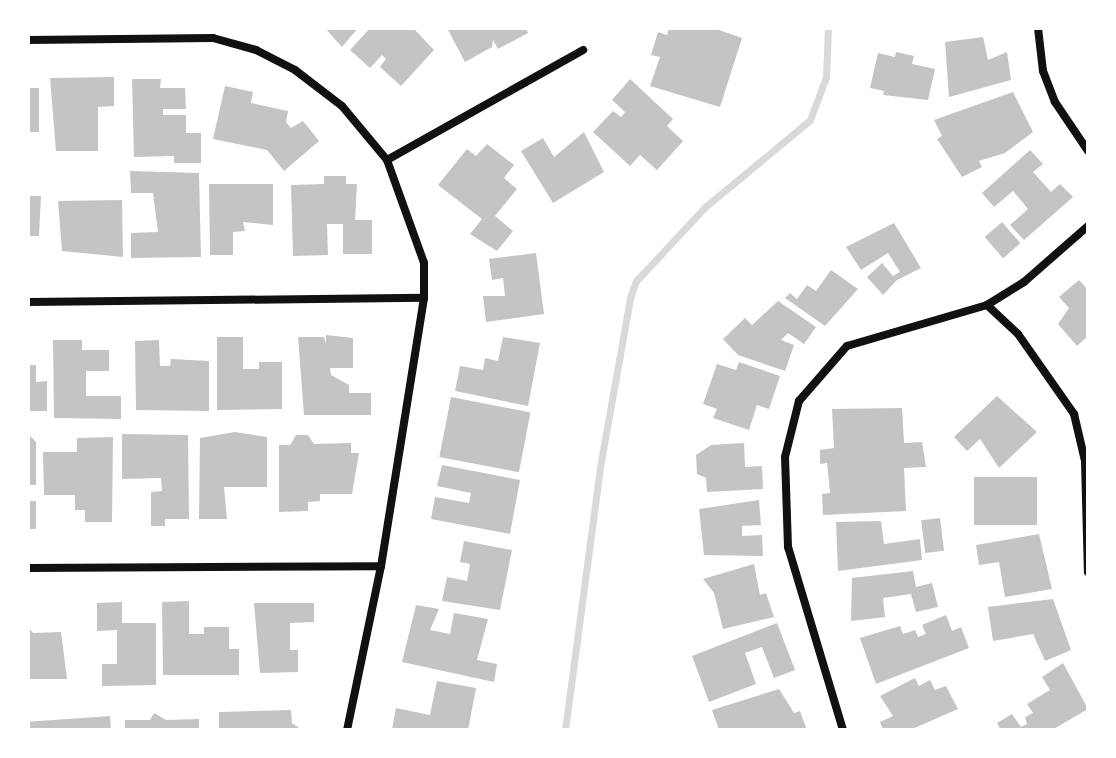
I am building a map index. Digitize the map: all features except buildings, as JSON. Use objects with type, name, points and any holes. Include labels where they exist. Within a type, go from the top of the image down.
[{"type":"street","points":[[1038,28],[1043,71],[1055,102],[1088,151]]},
{"type":"street","points":[[28,40],[213,38],[256,50],[295,70],[342,106],[387,160],[424,263],[424,298],[381,566],[347,730]]},
{"type":"street","points":[[387,160],[583,50]]},
{"type":"street","points":[[843,730],[788,547],[783,487],[791,424],[814,379],[847,346],[987,305],[1024,282],[1088,226]]},
{"type":"street","points":[[28,302],[424,298]]},
{"type":"street","points":[[987,305],[1018,334],[1074,414],[1085,461],[1088,572]]},
{"type":"street","points":[[28,568],[381,566]]},
{"type":"waterway","points":[[565,730],[600,467],[630,298],[636,281],[705,207],[810,120],[826,77],[828,28]]}]
